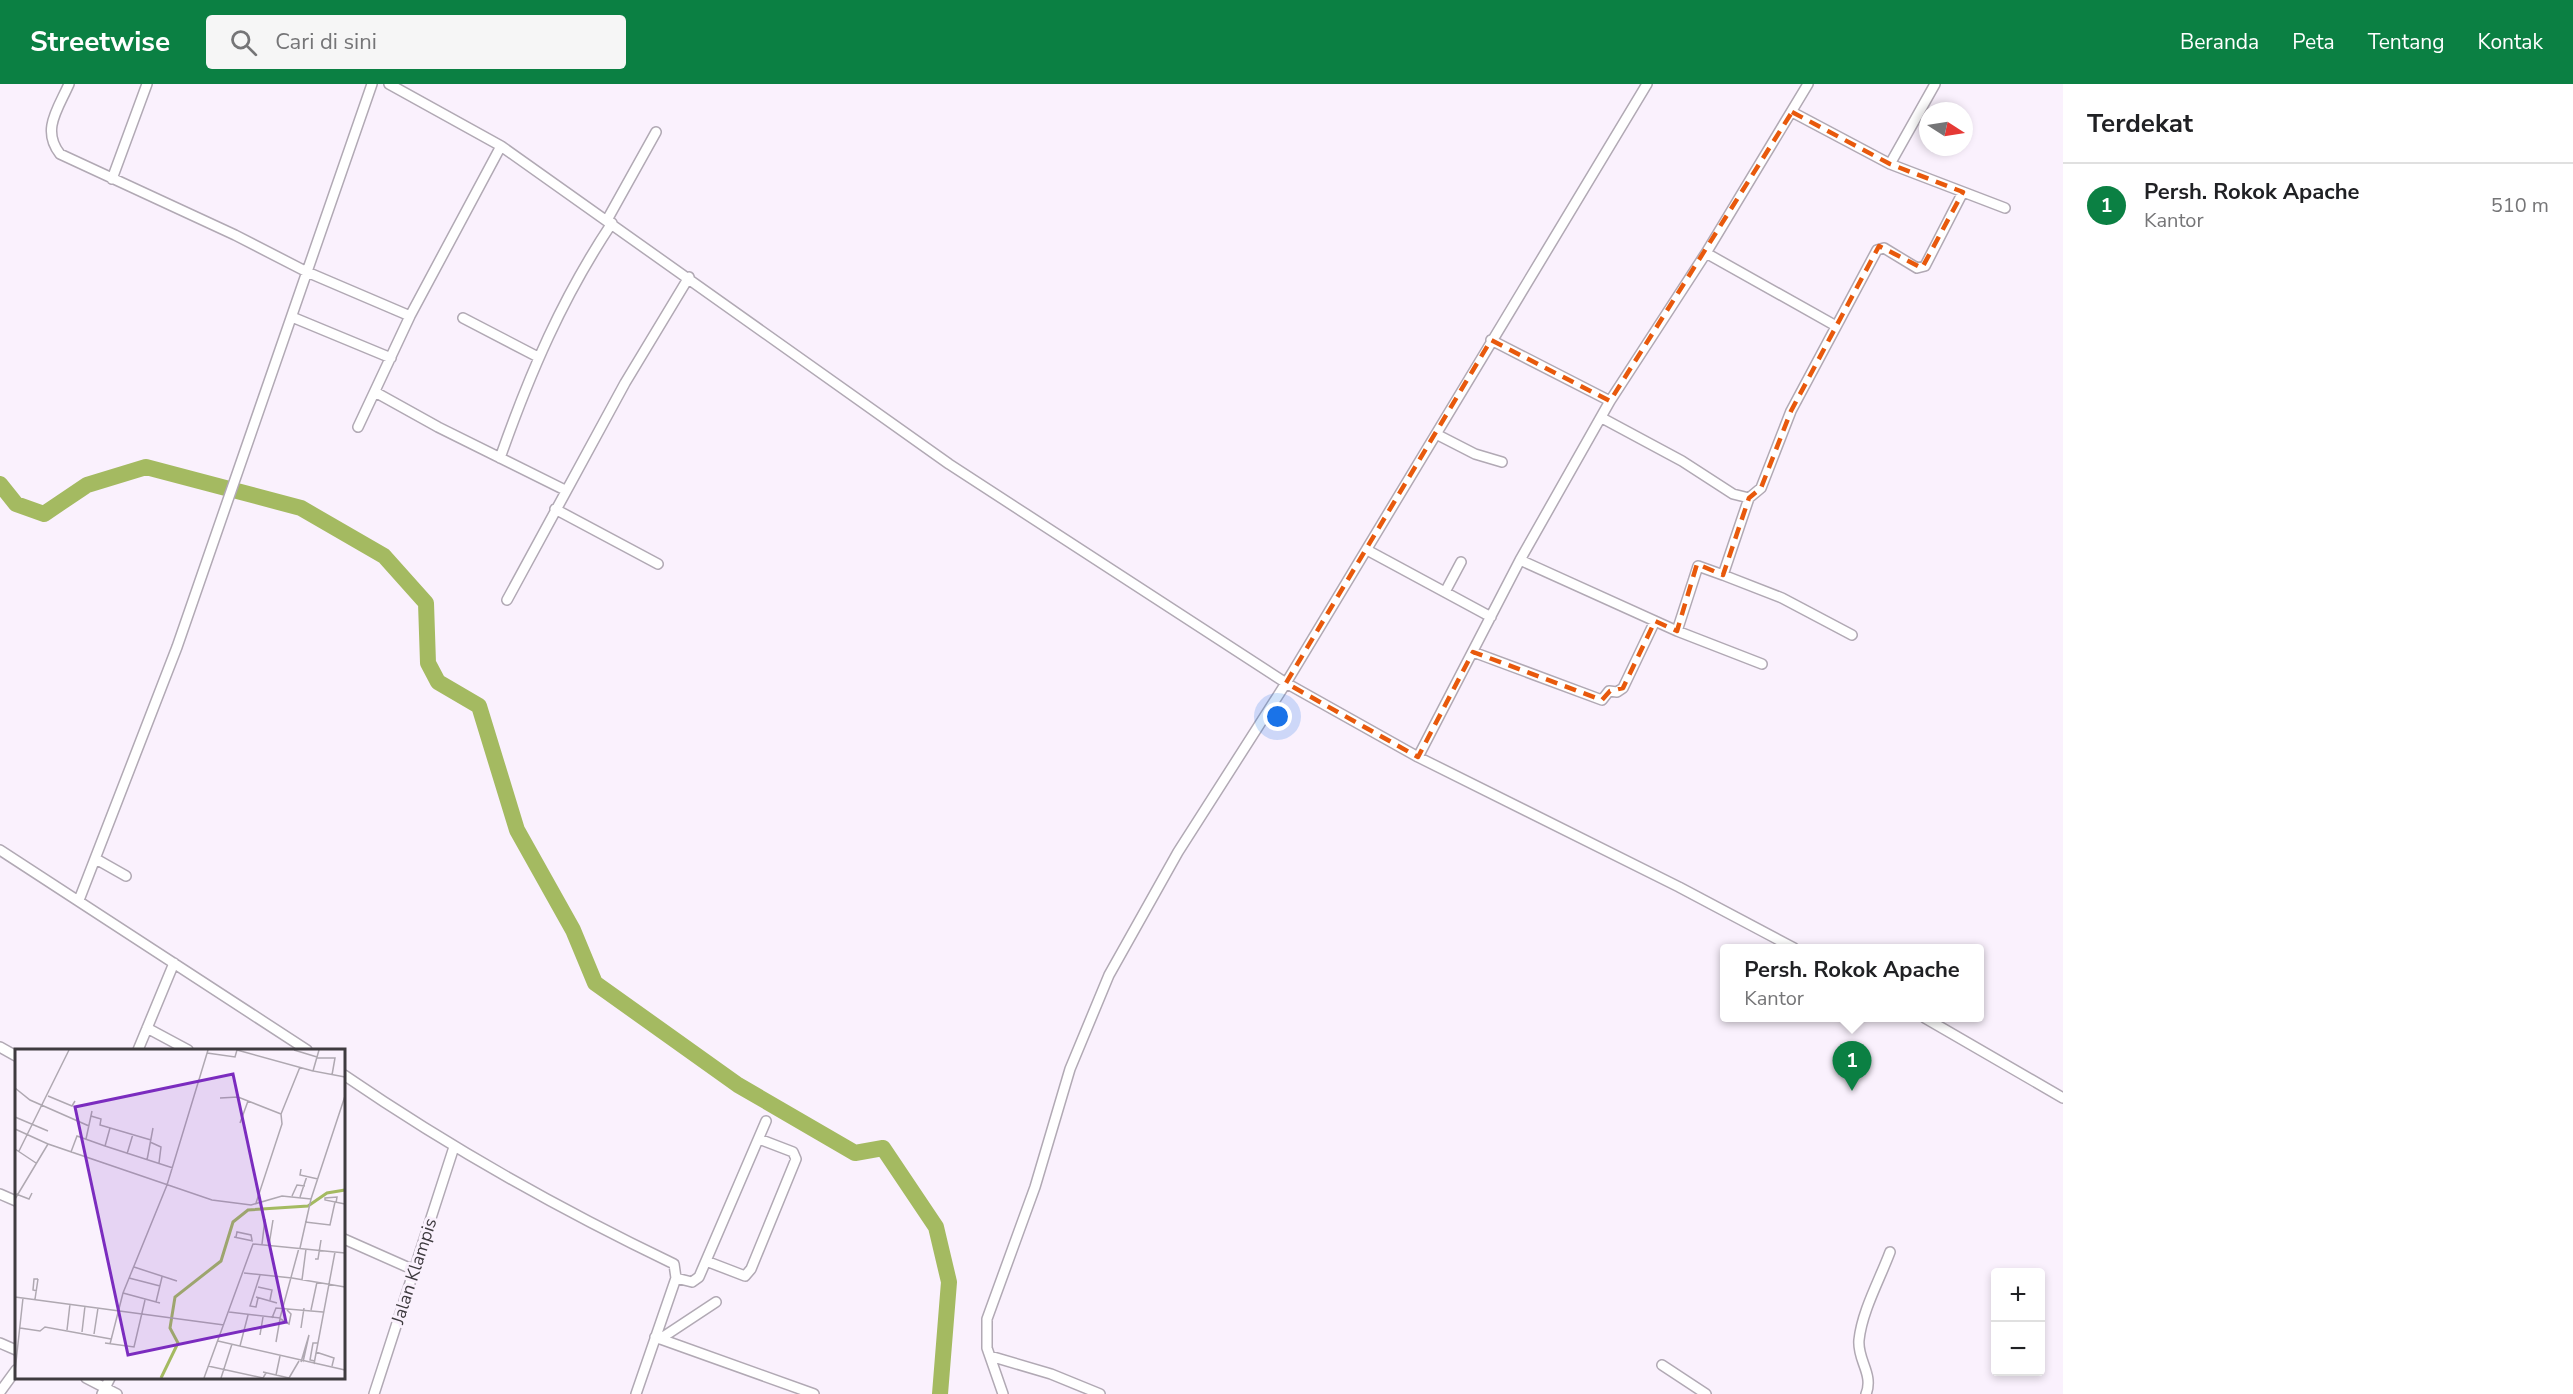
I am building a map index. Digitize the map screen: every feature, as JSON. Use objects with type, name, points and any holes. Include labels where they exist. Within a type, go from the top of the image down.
[{"type":"street","points":[[69,84],[51,126],[50,138],[60,154],[235,235],[308,272],[410,316]]},
{"type":"street","points":[[112,179],[147,84]]},
{"type":"street","points":[[79,900],[177,647],[372,84]]},
{"type":"street","points":[[390,84],[501,146],[689,277],[949,464],[1286,683],[1418,757],[1679,887],[1786,944]]},
{"type":"street","points":[[1003,1394],[985,1338],[987,1319],[1035,1187],[1070,1069],[1092,1012],[1124,946],[1178,852],[1286,683],[1647,84]]},
{"type":"street","points":[[1418,757],[1521,560],[1610,401],[1706,253],[1808,84]]},
{"type":"street","points":[[1890,164],[1935,84]]},
{"type":"street","points":[[1792,112],[1890,164],[2005,208]]},
{"type":"street","points":[[500,458],[538,357],[582,268],[656,132]]},
{"type":"street","points":[[358,427],[410,316],[501,146]]},
{"type":"street","points":[[1723,575],[1749,498],[1761,488],[1791,411],[1880,248],[1917,268],[1925,266],[1963,192]]},
{"type":"street","points":[[1706,253],[1836,326]]},
{"type":"street","points":[[507,600],[565,490],[689,277]]},
{"type":"street","points":[[292,317],[391,358]]},
{"type":"street","points":[[463,318],[538,357]]},
{"type":"street","points":[[1491,340],[1610,401]]},
{"type":"street","points":[[375,392],[565,490]]},
{"type":"street","points":[[1602,418],[1682,461],[1733,494],[1749,498]]},
{"type":"street","points":[[1436,434],[1475,454],[1502,462]]},
{"type":"street","points":[[555,509],[658,564]]},
{"type":"street","points":[[1367,550],[1491,617]]},
{"type":"street","points":[[1521,560],[1677,631],[1762,664]]},
{"type":"street","points":[[1445,592],[1461,562]]},
{"type":"street","points":[[1677,631],[1698,566],[1782,598],[1852,636]]},
{"type":"street","points":[[1473,652],[1602,700],[1610,691],[1617,692],[1623,688],[1655,621]]},
{"type":"street","points":[[0,850],[306,1049]]},
{"type":"street","points":[[96,859],[126,876]]},
{"type":"street","points":[[138,1049],[174,963]]},
{"type":"street","points":[[1934,1022],[2063,1098]]},
{"type":"street","points":[[147,1028],[186,1049]]},
{"type":"street","points":[[0,1047],[15,1055]]},
{"type":"street","points":[[345,1076],[454,1147],[582,1220],[674,1264],[677,1272],[676,1278],[658,1338],[636,1394]]},
{"type":"street","points":[[676,1278],[694,1282],[706,1261],[766,1121]]},
{"type":"street","points":[[706,1261],[745,1276],[751,1269],[796,1159],[793,1152],[759,1139]]},
{"type":"street","name":"Jalan Klampis","points":[[374,1394],[454,1147]]},
{"type":"street","points":[[0,1194],[15,1201]]},
{"type":"street","points":[[345,1239],[414,1270]]},
{"type":"street","points":[[1866,1394],[1869,1377],[1860,1356],[1859,1338],[1890,1252]]},
{"type":"street","points":[[658,1338],[716,1302]]},
{"type":"street","points":[[658,1338],[814,1394]]},
{"type":"street","points":[[0,1343],[15,1350]]},
{"type":"street","points":[[990,1356],[1052,1374],[1100,1394]]},
{"type":"street","points":[[1662,1365],[1706,1394]]},
{"type":"street","points":[[0,1392],[15,1371]]},
{"type":"street","points":[[89,1379],[104,1391],[117,1394]]},
{"type":"highlighted area","points":[[1792,112],[1890,164],[1963,192],[1922,268],[1879,246],[1791,411],[1761,488],[1749,498],[1723,575],[1697,564],[1677,631],[1655,621],[1623,688],[1610,691],[1602,700],[1473,652],[1418,757],[1286,683],[1491,340],[1610,401]]},
{"type":"waterway","points":[[0,484],[16,504],[44,514],[87,485],[146,467],[301,508],[384,556],[426,603],[428,663],[438,682],[479,706],[517,830],[573,930],[595,983],[738,1085],[855,1153],[883,1148],[936,1227],[949,1282],[940,1394]]},
{"type":"place","name":"Persh. Rokok Apache","points":[[1852,1091]]}]
